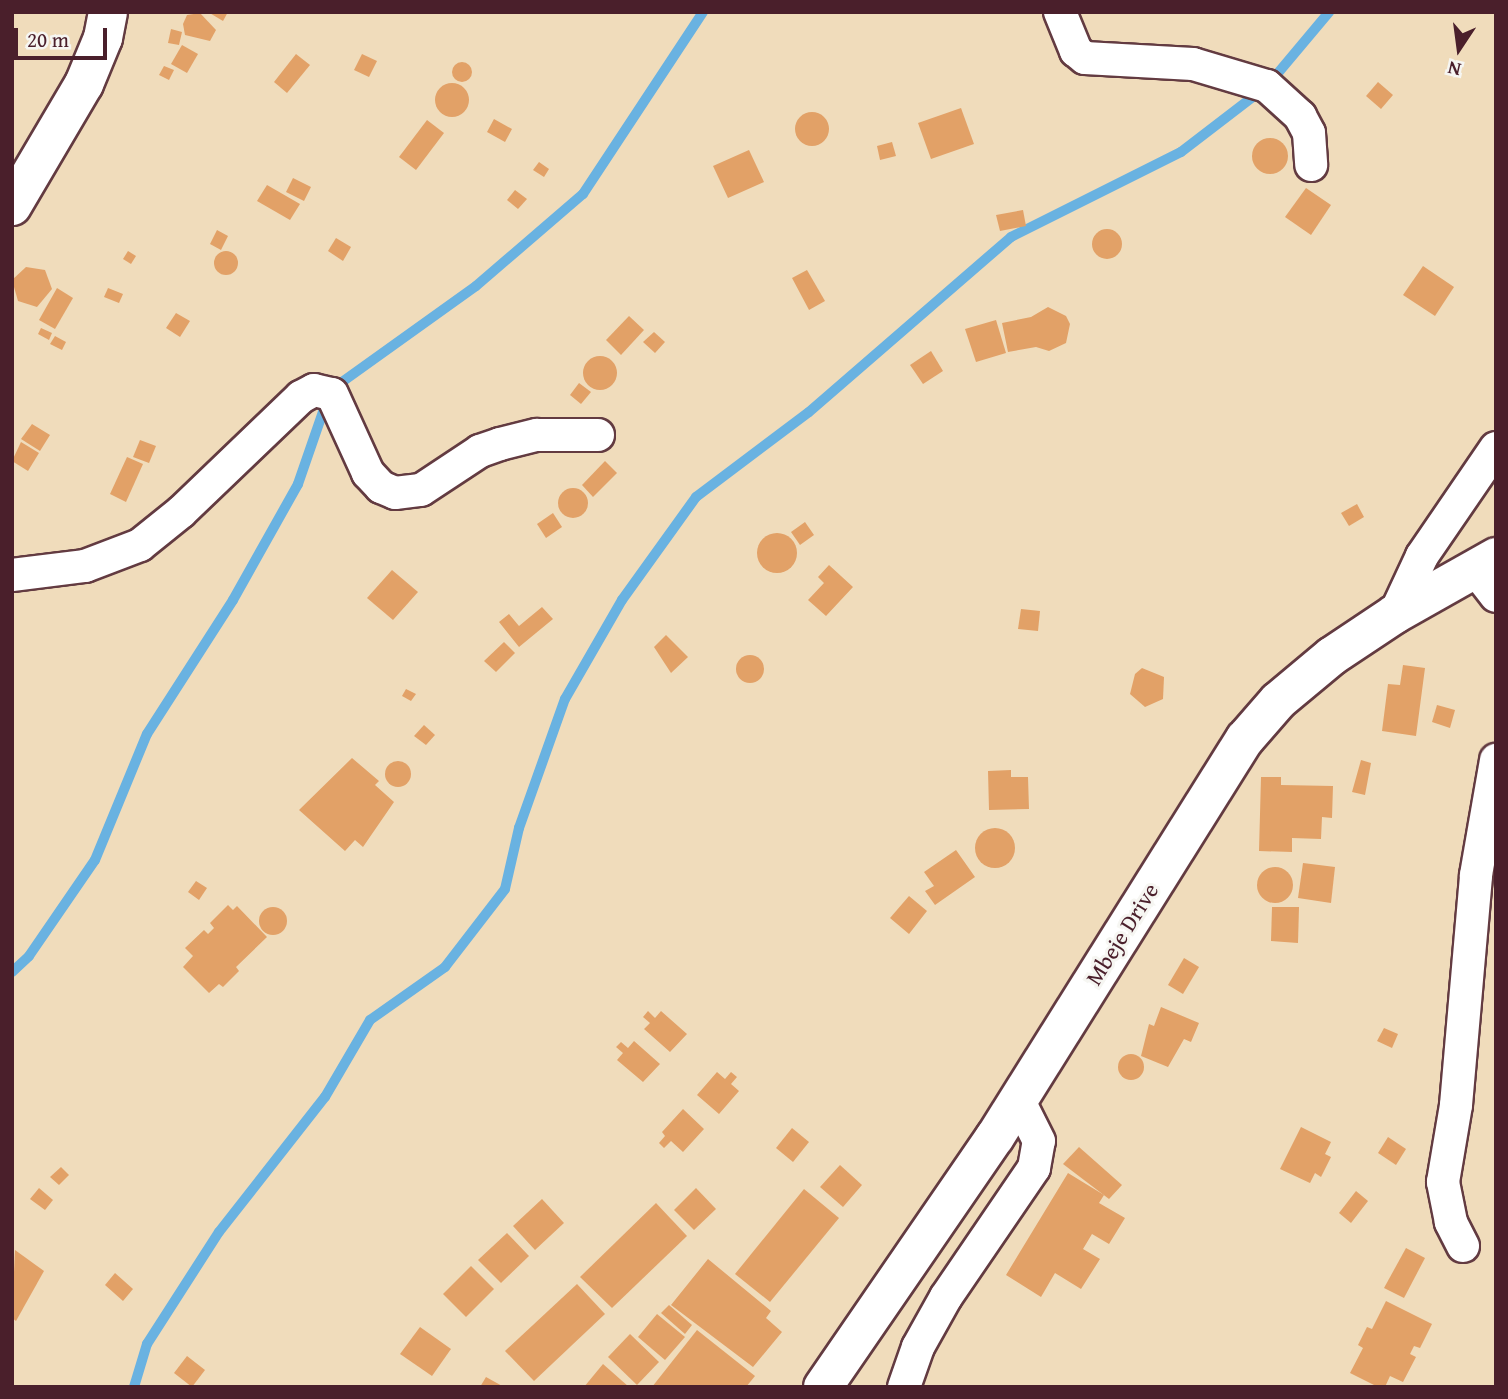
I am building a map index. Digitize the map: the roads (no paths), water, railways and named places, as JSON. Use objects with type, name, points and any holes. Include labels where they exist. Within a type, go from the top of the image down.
[{"type":"street","points":[[12,206],[84,84],[103,38],[108,12]]},
{"type":"street","points":[[1060,12],[1076,51],[1085,58],[1193,64],[1267,86],[1300,116],[1309,133],[1311,165]]},
{"type":"street","points":[[12,575],[85,566],[140,545],[181,512],[301,397],[314,390],[332,394],[368,473],[381,487],[395,493],[421,490],[480,451],[500,444],[547,434],[597,435]]},
{"type":"street","points":[[1395,614],[1422,556],[1496,448]]},
{"type":"street","name":"Mbeje Drive","points":[[823,1387],[1018,1099],[1245,739],[1305,679],[1395,614],[1489,574]]},
{"type":"street","points":[[1463,1246],[1443,1198],[1443,1182],[1456,1105],[1476,875],[1496,760]]},
{"type":"street","points":[[904,1387],[918,1347],[946,1297],[1034,1168],[1039,1141],[1018,1099]]},
{"type":"waterway","points":[[335,387],[476,286],[583,194],[703,12]]},
{"type":"waterway","points":[[134,1387],[147,1344],[219,1232],[325,1097],[370,1020],[445,967],[505,889],[519,828],[565,699],[622,600],[696,497],[809,412],[1011,237],[1181,152],[1267,86],[1329,12]]},
{"type":"waterway","points":[[12,972],[29,956],[95,860],[147,734],[233,600],[298,484],[323,412]]}]
